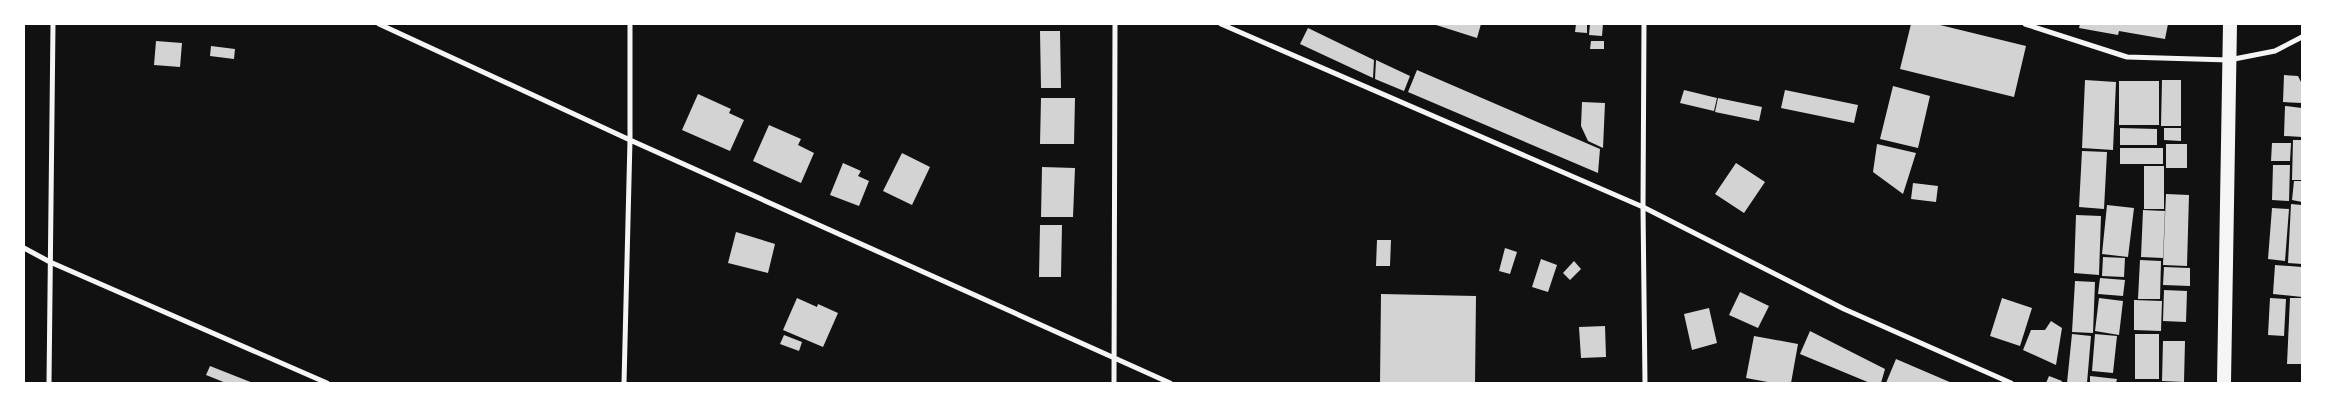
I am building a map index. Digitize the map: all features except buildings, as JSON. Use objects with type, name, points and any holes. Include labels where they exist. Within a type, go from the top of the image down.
[{"type":"highway","points":[[2224,383],[2230,24]]},
{"type":"street","points":[[49,383],[53,24]]},
{"type":"street","points":[[379,24],[1114,360],[1170,383]]},
{"type":"street","points":[[624,383],[630,140],[630,24]]},
{"type":"street","points":[[1114,383],[1115,24]]},
{"type":"street","points":[[1221,24],[1643,206],[1844,309],[2011,383]]},
{"type":"street","points":[[1644,24],[1643,206],[1645,383]]},
{"type":"street","points":[[2025,24],[2127,57],[2229,60],[2275,51],[2302,37]]},
{"type":"street","points":[[24,248],[50,262],[327,383]]}]
